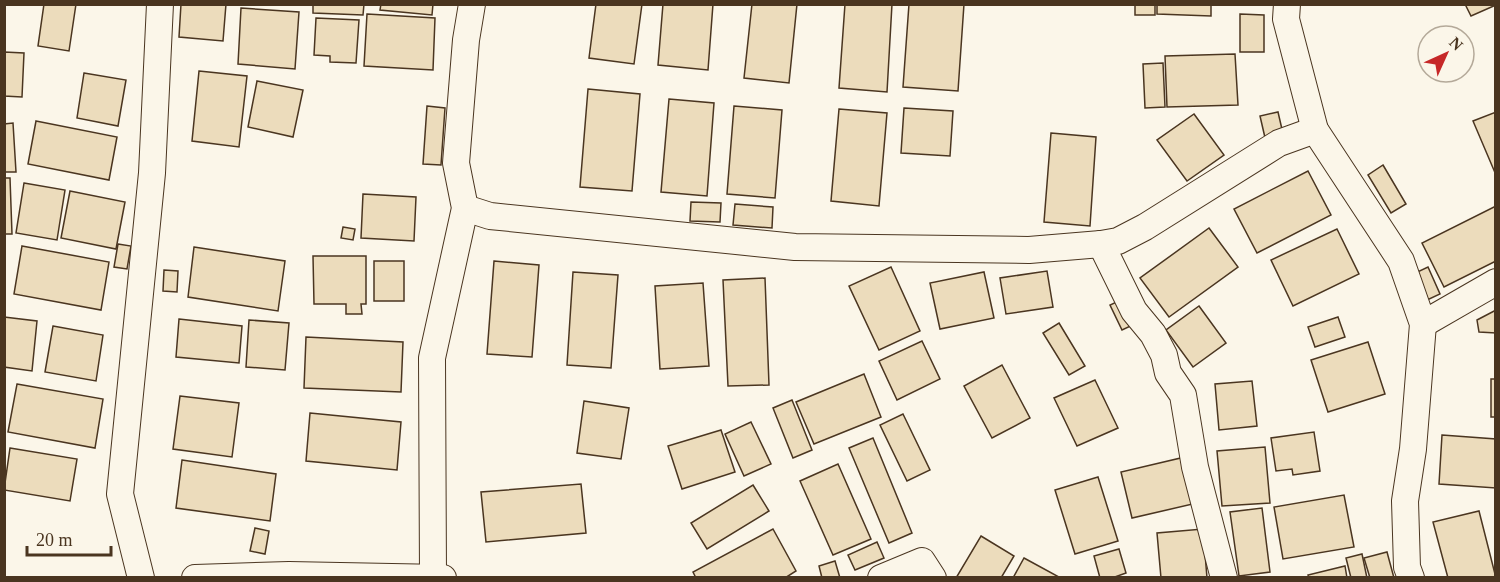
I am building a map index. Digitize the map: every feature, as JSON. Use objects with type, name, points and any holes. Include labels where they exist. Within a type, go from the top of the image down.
[{"type":"street","points":[[141,578],[120,494],[152,173],[160,4]]},
{"type":"street","points":[[433,577],[432,358],[465,208],[456,162],[471,4]]},
{"type":"street","points":[[1287,4],[1286,19],[1315,130],[1401,261],[1423,324],[1413,450],[1405,501],[1407,567],[1411,578]]},
{"type":"street","points":[[465,208],[490,216],[795,247],[1029,250],[1101,244],[1118,241],[1145,227],[1279,143],[1315,130]]},
{"type":"street","points":[[1101,244],[1134,311],[1153,334],[1164,355],[1168,373],[1183,395],[1195,467],[1224,578]]},
{"type":"street","points":[[1423,324],[1496,282]]},
{"type":"street","points":[[881,578],[922,561],[933,578]]},
{"type":"street","points":[[195,578],[289,575],[443,578]]},
{"type":"building","points":[[44,4],[76,4],[69,51],[38,46]]},
{"type":"building","points":[[181,4],[226,4],[223,41],[179,37]]},
{"type":"building","points":[[313,4],[364,4],[363,15],[313,13]]},
{"type":"building","points":[[381,4],[433,4],[432,15],[380,10]]},
{"type":"building","points":[[596,4],[642,4],[634,64],[589,58]]},
{"type":"building","points":[[663,4],[713,4],[708,70],[658,65]]},
{"type":"building","points":[[752,4],[797,4],[789,83],[744,78]]},
{"type":"building","points":[[845,4],[892,4],[887,92],[839,88]]},
{"type":"building","points":[[909,4],[964,4],[958,91],[903,87]]},
{"type":"building","points":[[1135,4],[1155,4],[1155,15],[1135,15]]},
{"type":"building","points":[[1157,4],[1211,4],[1211,16],[1157,14]]},
{"type":"building","points":[[1465,4],[1496,4],[1496,5],[1471,16]]},
{"type":"building","points":[[241,8],[299,12],[295,69],[238,64]]},
{"type":"building","points":[[367,14],[435,18],[433,70],[364,66]]},
{"type":"building","points":[[1240,14],[1264,15],[1264,52],[1240,52]]},
{"type":"building","points":[[316,18],[359,20],[356,63],[330,62],[330,56],[314,55]]},
{"type":"building","points":[[4,52],[24,53],[22,97],[4,96]]},
{"type":"building","points":[[1235,54],[1238,105],[1167,107],[1165,56]]},
{"type":"building","points":[[1163,63],[1165,107],[1145,108],[1143,64]]},
{"type":"building","points":[[199,71],[247,76],[239,147],[192,141]]},
{"type":"building","points":[[84,73],[126,80],[118,126],[77,118]]},
{"type":"building","points":[[257,81],[303,90],[293,137],[248,127]]},
{"type":"building","points":[[588,89],[640,94],[632,191],[580,187]]},
{"type":"building","points":[[669,99],[714,103],[707,196],[661,192]]},
{"type":"building","points":[[427,106],[445,108],[441,165],[423,164]]},
{"type":"building","points":[[734,106],[782,110],[775,198],[727,194]]},
{"type":"building","points":[[904,108],[953,111],[950,156],[901,153]]},
{"type":"building","points":[[839,109],[887,113],[879,206],[831,201]]},
{"type":"building","points":[[1278,112],[1284,138],[1266,142],[1260,116]]},
{"type":"building","points":[[1496,112],[1496,175],[1473,121]]},
{"type":"building","points":[[1194,114],[1224,155],[1187,181],[1157,140]]},
{"type":"building","points":[[36,121],[117,137],[109,180],[28,164]]},
{"type":"building","points":[[13,123],[16,172],[4,172],[4,124]]},
{"type":"building","points":[[1051,133],[1096,137],[1090,226],[1044,222]]},
{"type":"building","points":[[1383,165],[1406,204],[1391,213],[1368,175]]},
{"type":"building","points":[[1308,171],[1331,215],[1257,253],[1234,209]]},
{"type":"building","points":[[4,178],[10,178],[12,234],[4,234]]},
{"type":"building","points":[[24,183],[65,190],[57,240],[16,233]]},
{"type":"building","points":[[70,191],[125,202],[116,249],[61,238]]},
{"type":"building","points":[[363,194],[416,197],[414,241],[361,238]]},
{"type":"building","points":[[691,202],[721,203],[720,222],[690,221]]},
{"type":"building","points":[[735,204],[773,207],[772,228],[733,225]]},
{"type":"building","points":[[1496,206],[1496,261],[1444,287],[1422,243]]},
{"type":"building","points":[[343,227],[355,229],[353,240],[341,238]]},
{"type":"building","points":[[1209,228],[1238,267],[1169,317],[1140,278]]},
{"type":"building","points":[[1337,229],[1359,274],[1293,306],[1271,260]]},
{"type":"building","points":[[118,244],[131,246],[127,269],[114,267]]},
{"type":"building","points":[[22,246],[109,262],[101,310],[14,294]]},
{"type":"building","points":[[194,247],[285,261],[278,311],[188,297]]},
{"type":"building","points":[[313,256],[366,256],[366,304],[361,304],[362,314],[346,314],[346,304],[314,304]]},
{"type":"building","points":[[374,261],[404,261],[404,301],[374,301]]},
{"type":"building","points":[[494,261],[539,265],[532,357],[487,354]]},
{"type":"building","points":[[891,267],[920,331],[879,350],[849,286]]},
{"type":"building","points":[[1428,267],[1440,294],[1425,301],[1413,274]]},
{"type":"building","points":[[164,270],[178,271],[177,292],[163,291]]},
{"type":"building","points":[[1047,271],[1053,307],[1006,314],[1000,278]]},
{"type":"building","points":[[573,272],[618,275],[611,368],[567,365]]},
{"type":"building","points":[[984,272],[994,318],[940,329],[930,283]]},
{"type":"building","points":[[765,278],[769,385],[728,386],[723,280]]},
{"type":"building","points":[[703,283],[709,366],[660,369],[655,286]]},
{"type":"building","points":[[1123,299],[1135,324],[1122,330],[1110,305]]},
{"type":"building","points":[[1199,306],[1226,343],[1193,367],[1166,330]]},
{"type":"building","points":[[1496,310],[1496,333],[1479,332],[1477,320]]},
{"type":"building","points":[[4,317],[37,321],[32,371],[4,367]]},
{"type":"building","points":[[1338,317],[1345,337],[1315,347],[1308,327]]},
{"type":"building","points":[[179,319],[242,326],[239,363],[176,357]]},
{"type":"building","points":[[249,320],[289,323],[285,370],[246,367]]},
{"type":"building","points":[[1059,323],[1085,366],[1069,375],[1043,333]]},
{"type":"building","points":[[53,326],[103,335],[96,381],[45,372]]},
{"type":"building","points":[[306,337],[403,342],[401,392],[304,388]]},
{"type":"building","points":[[922,341],[940,379],[897,400],[879,361]]},
{"type":"building","points":[[1368,342],[1385,394],[1328,412],[1311,360]]},
{"type":"building","points":[[1002,365],[1030,418],[992,438],[964,386]]},
{"type":"building","points":[[864,374],[881,417],[814,444],[796,402]]},
{"type":"building","points":[[1491,379],[1496,379],[1496,417],[1491,417]]},
{"type":"building","points":[[1095,380],[1118,428],[1077,446],[1054,398]]},
{"type":"building","points":[[1252,381],[1257,426],[1219,430],[1215,384]]},
{"type":"building","points":[[17,384],[103,399],[95,448],[8,432]]},
{"type":"building","points":[[180,396],[239,403],[232,457],[173,449]]},
{"type":"building","points":[[792,400],[812,450],[793,458],[773,408]]},
{"type":"building","points":[[584,401],[629,408],[621,459],[577,453]]},
{"type":"building","points":[[310,413],[401,422],[397,470],[306,461]]},
{"type":"building","points":[[903,414],[930,470],[907,481],[880,425]]},
{"type":"building","points":[[751,422],[771,464],[744,476],[725,434]]},
{"type":"building","points":[[721,430],[735,472],[682,489],[668,446]]},
{"type":"building","points":[[1314,432],[1320,471],[1293,475],[1292,469],[1276,471],[1271,438]]},
{"type":"building","points":[[1442,435],[1496,439],[1496,488],[1439,484]]},
{"type":"building","points":[[873,438],[912,533],[889,543],[849,448]]},
{"type":"building","points":[[1265,447],[1270,503],[1222,506],[1217,451]]},
{"type":"building","points":[[10,448],[77,459],[70,501],[4,490]]},
{"type":"building","points":[[1185,457],[1197,503],[1132,518],[1121,472]]},
{"type":"building","points":[[182,460],[276,474],[270,521],[176,508]]},
{"type":"building","points":[[838,464],[871,539],[833,555],[800,481]]},
{"type":"building","points":[[1098,477],[1118,541],[1075,554],[1055,490]]},
{"type":"building","points":[[581,484],[586,533],[486,542],[481,492]]},
{"type":"building","points":[[753,485],[769,511],[707,549],[691,523]]},
{"type":"building","points":[[1344,495],[1354,547],[1283,559],[1274,507]]},
{"type":"building","points":[[1262,508],[1270,572],[1239,576],[1230,512]]},
{"type":"building","points":[[1479,511],[1496,578],[1448,578],[1433,522]]},
{"type":"building","points":[[255,528],[269,531],[265,554],[250,551]]},
{"type":"building","points":[[773,529],[796,571],[785,578],[696,578],[693,572]]},
{"type":"building","points":[[1203,529],[1207,578],[1161,578],[1157,533]]},
{"type":"building","points":[[981,536],[1014,556],[1001,578],[956,578]]},
{"type":"building","points":[[877,542],[884,558],[855,570],[848,555]]},
{"type":"building","points":[[1119,549],[1126,573],[1112,578],[1100,578],[1094,556]]},
{"type":"building","points":[[1387,552],[1394,578],[1370,578],[1364,558]]},
{"type":"building","points":[[1362,554],[1367,578],[1351,578],[1346,558]]},
{"type":"building","points":[[1024,558],[1059,577],[1013,578]]},
{"type":"building","points":[[835,561],[840,578],[822,578],[819,566]]},
{"type":"building","points":[[1345,566],[1347,578],[1309,578],[1308,575]]}]
